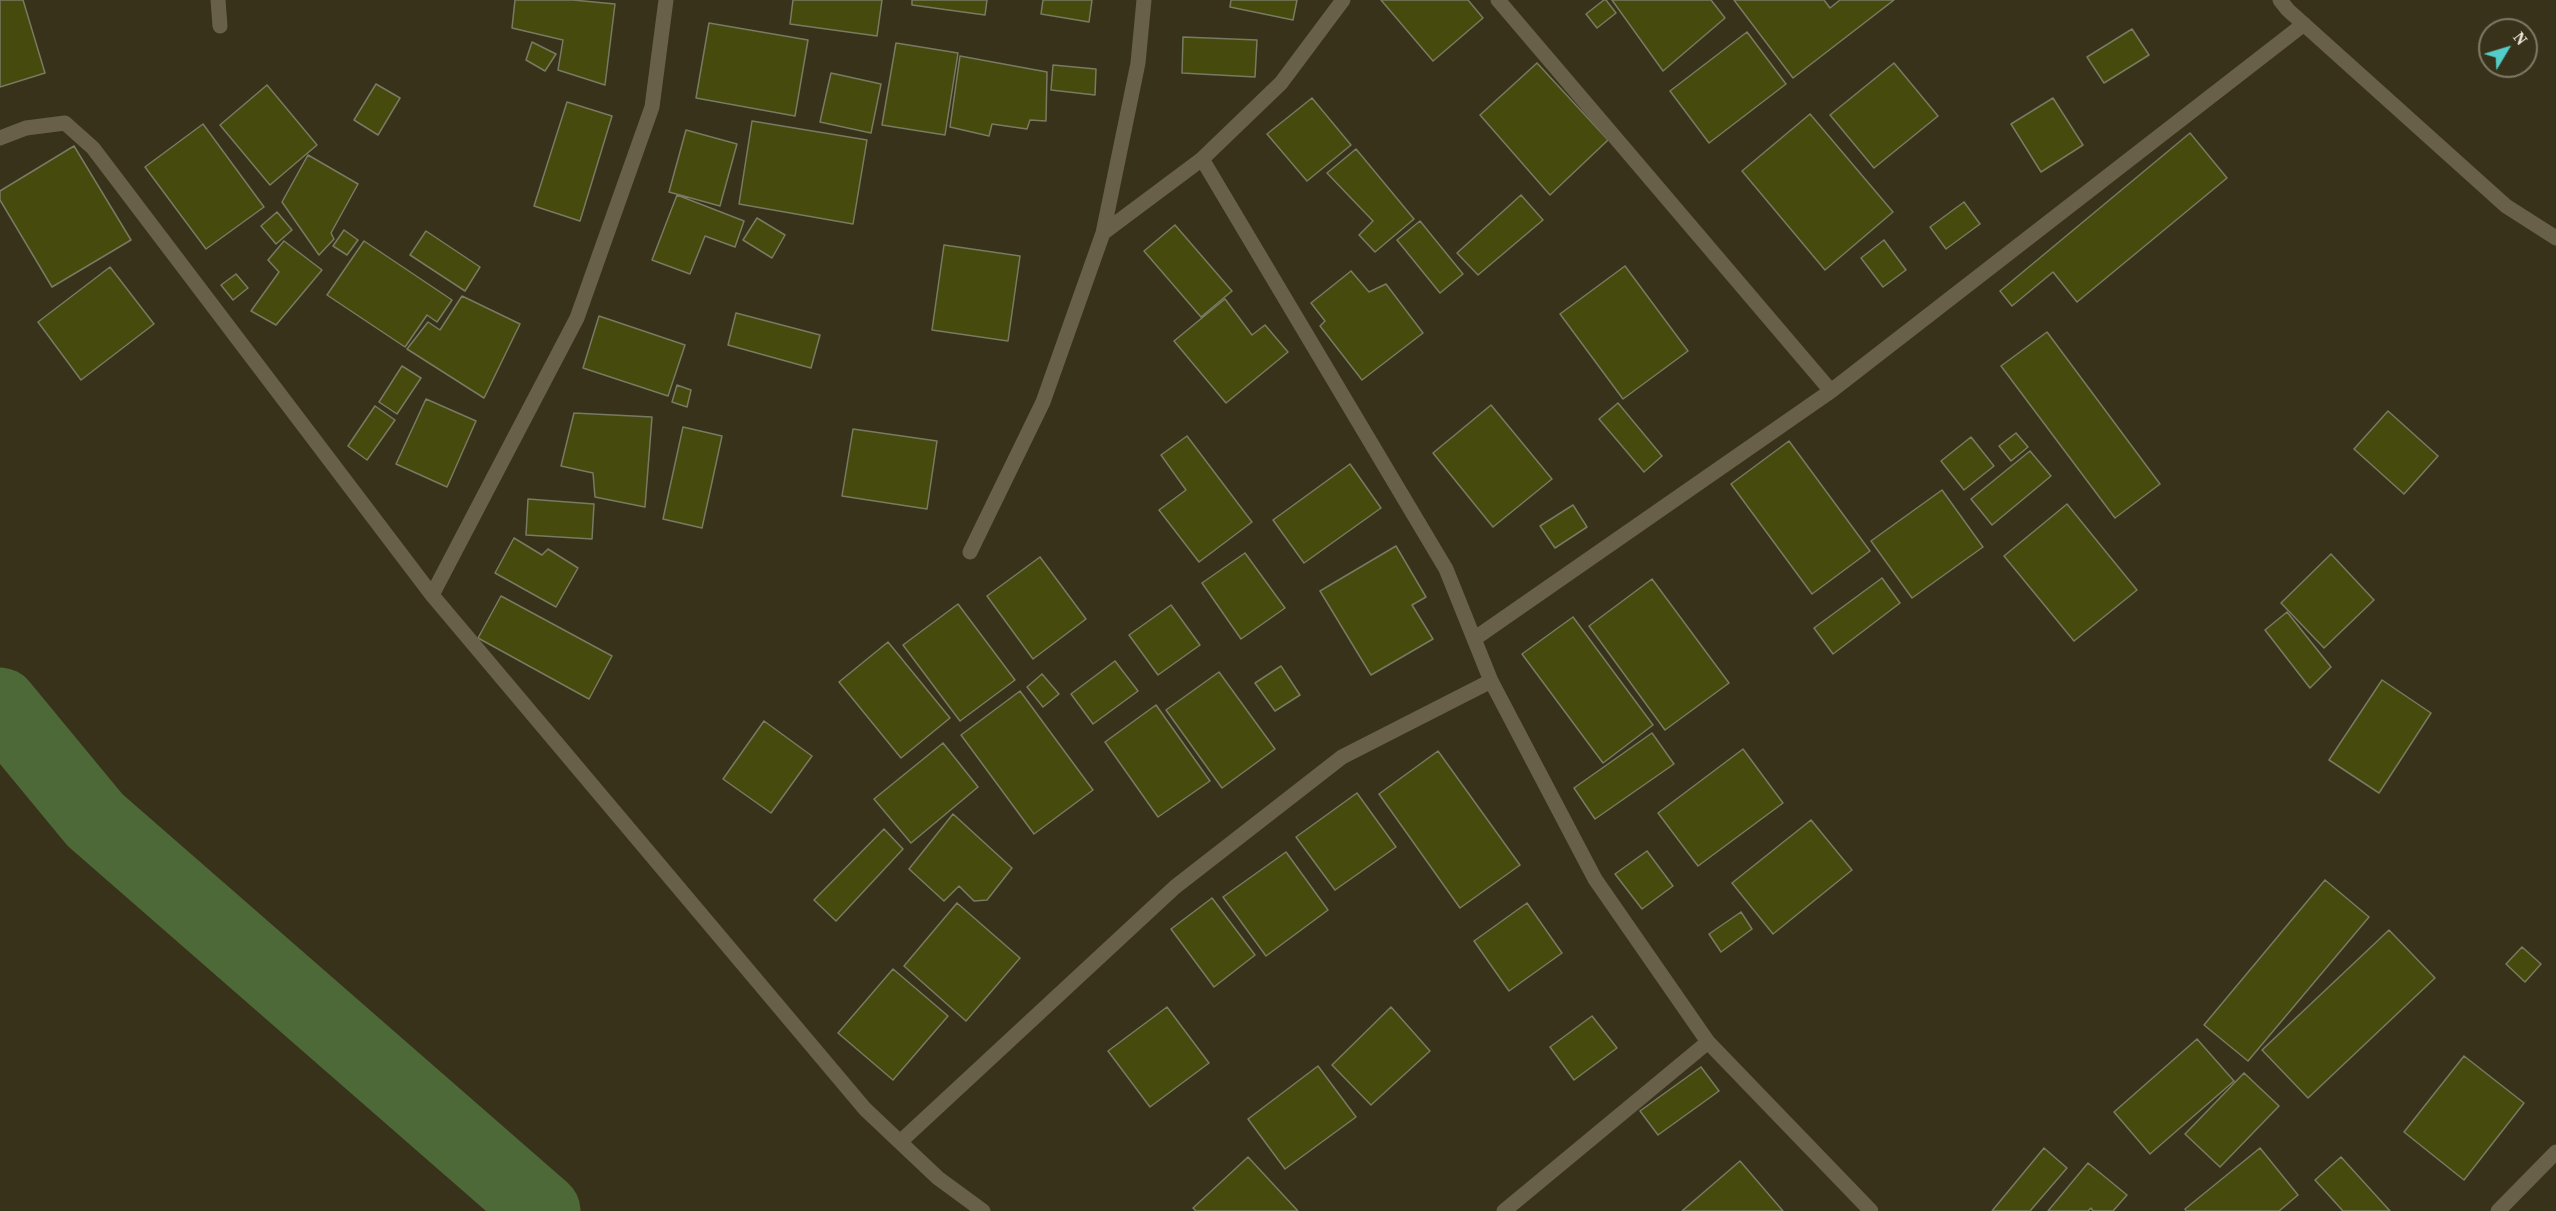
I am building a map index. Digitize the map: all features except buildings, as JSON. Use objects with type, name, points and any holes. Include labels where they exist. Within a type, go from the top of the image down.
[{"type":"street","points":[[218,0],[220,26]]},
{"type":"street","points":[[432,595],[577,318],[652,107],[666,0]]},
{"type":"street","points":[[970,552],[1044,402],[1102,233],[1138,63],[1144,0]]},
{"type":"street","points":[[1102,233],[1202,159],[1281,83],[1344,0]]},
{"type":"street","points":[[1498,0],[1832,391]]},
{"type":"street","points":[[2280,0],[2506,206],[2556,238]]},
{"type":"street","points":[[1474,639],[1832,391],[2304,24]]},
{"type":"street","points":[[0,138],[26,128],[65,123],[93,148],[432,595],[865,1109],[938,1178],[983,1211]]},
{"type":"street","points":[[1202,159],[1446,569],[1491,681],[1595,879],[1708,1042],[1871,1211]]},
{"type":"street","points":[[900,1142],[1194,872],[1342,757],[1491,681]]},
{"type":"street","points":[[1504,1211],[1708,1042]]},
{"type":"street","points":[[2498,1211],[2556,1152]]},
{"type":"waterway","points":[[0,705],[95,820],[543,1211]]}]
